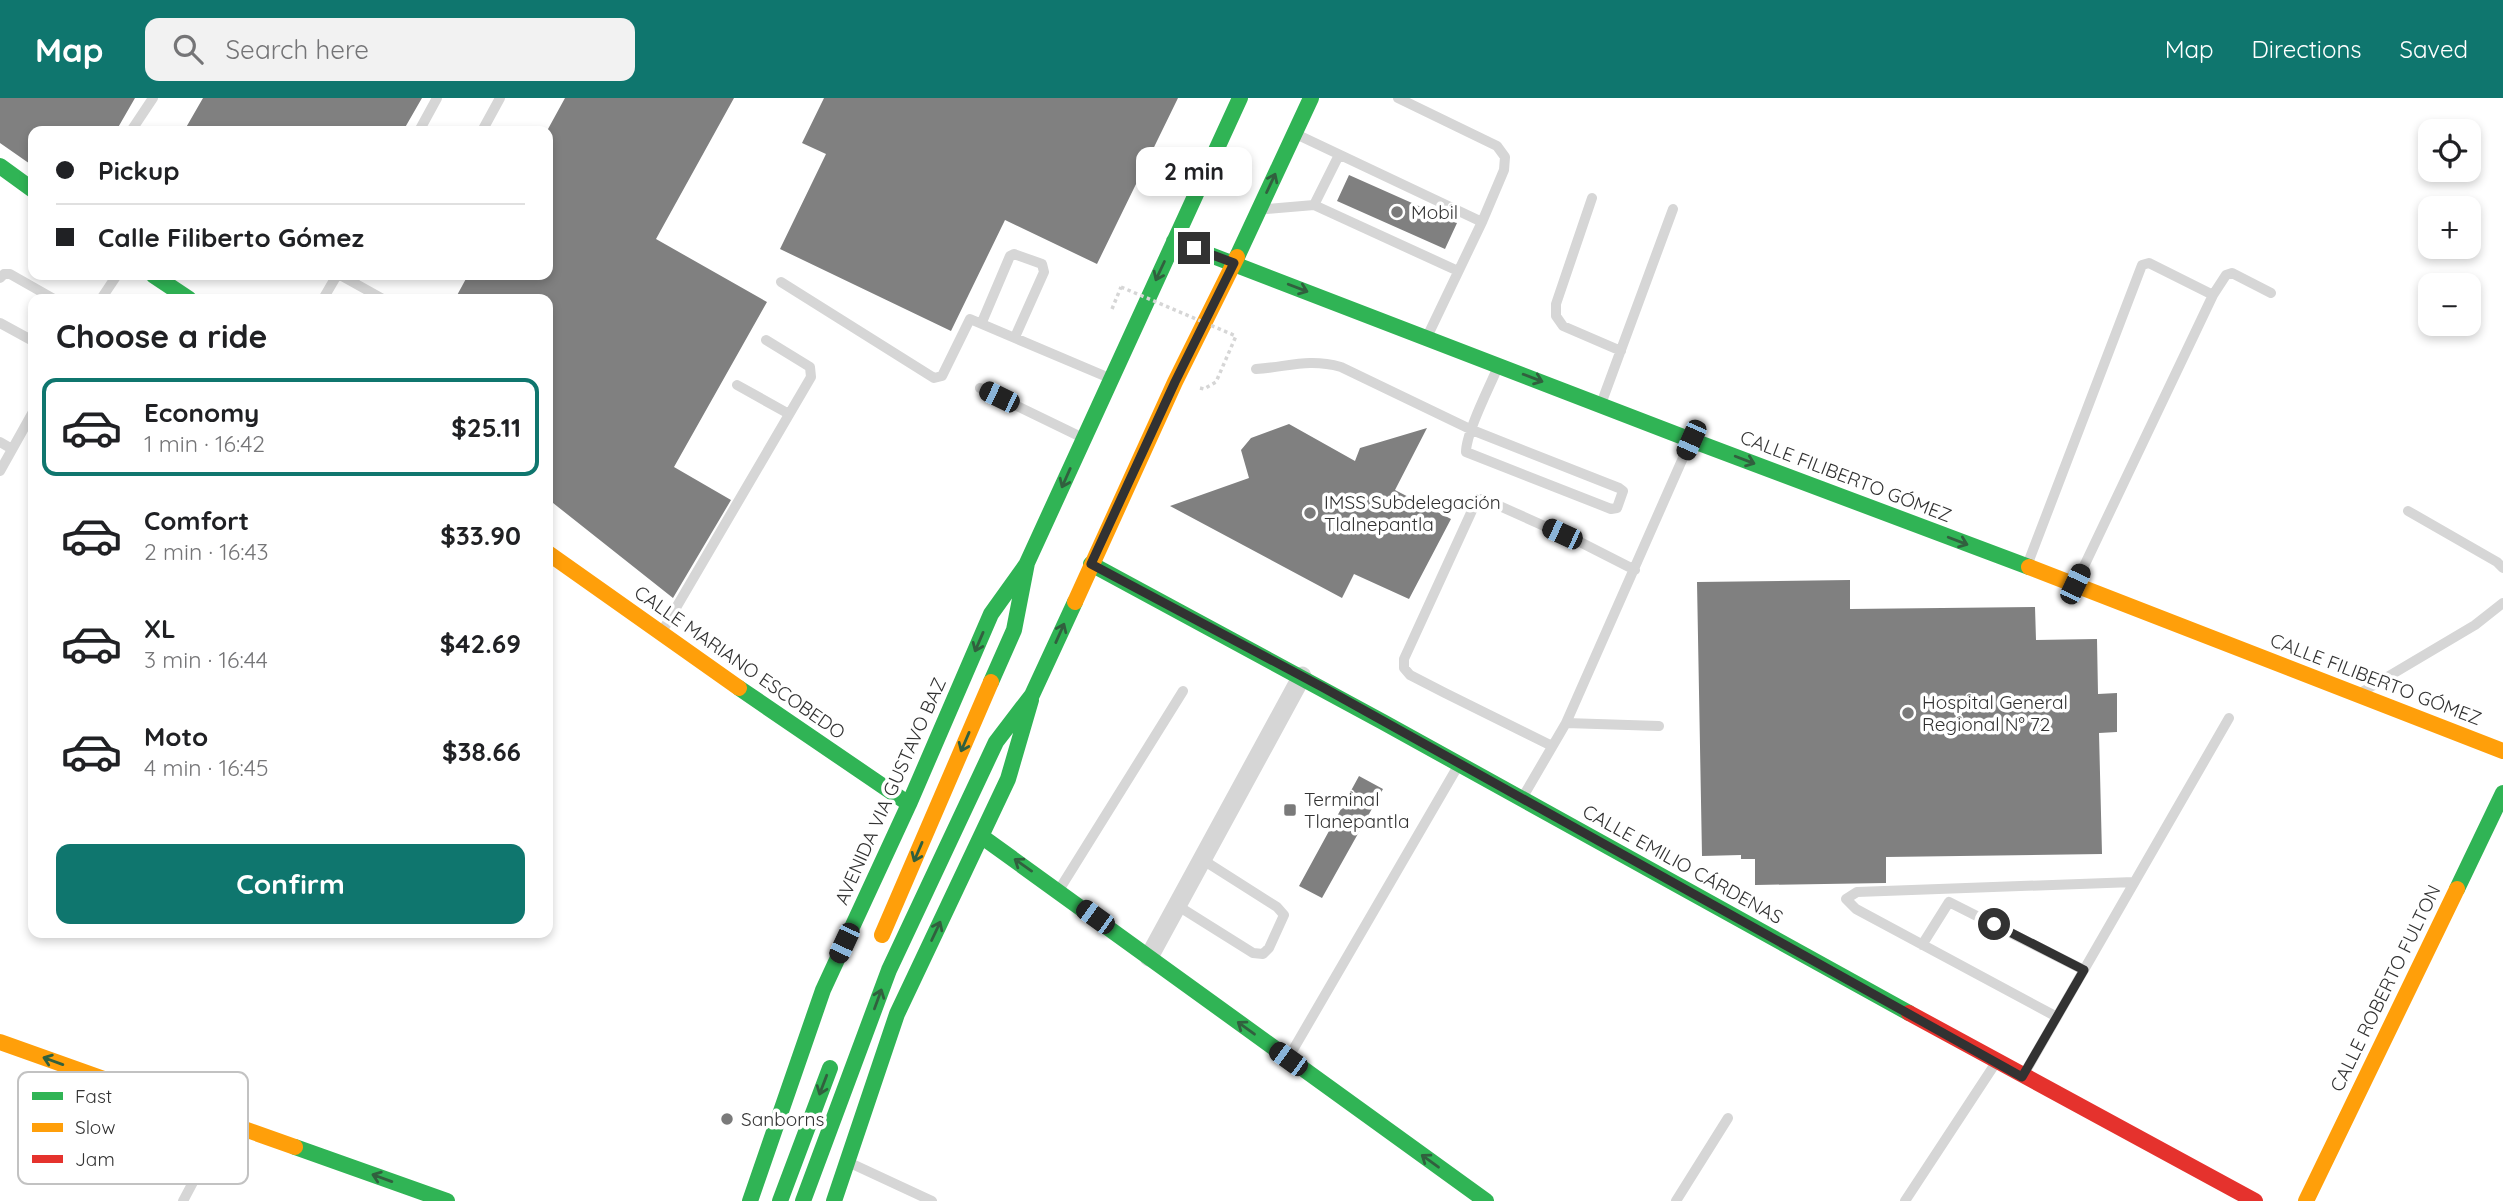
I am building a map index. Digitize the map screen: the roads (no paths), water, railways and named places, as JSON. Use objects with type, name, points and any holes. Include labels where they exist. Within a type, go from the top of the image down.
[{"type":"street","name":"AVENIDA VIA GUSTAVO BAZ","points":[[755,1196],[822,990],[909,804],[991,614],[1027,563],[1240,98]]},
{"type":"street","points":[[834,1201],[897,1014],[1008,779],[1032,695],[1175,382],[1311,98]]},
{"type":"street","points":[[0,166],[28,186]]},
{"type":"street","name":"CALLE FILIBERTO GÓMEZ","points":[[1174,241],[2075,584],[2503,751]]},
{"type":"street","points":[[160,280],[182,294]]},
{"type":"street","name":"CALLE MARIANO ESCOBEDO","points":[[553,557],[909,804]]},
{"type":"street","name":"AVENIDA VIA GUSTAVO BAZ","points":[[874,956],[1014,630],[1027,563]]},
{"type":"street","name":"CALLE EMILIO CÁRDENAS","points":[[1091,564],[1302,676],[2022,1077],[2255,1201]]},
{"type":"street","points":[[1149,957],[1302,676]]},
{"type":"street","points":[[803,1201],[889,970],[996,742],[1032,695]]},
{"type":"street","name":"CALLE ROBERTO FULTON","points":[[2306,1201],[2503,793]]},
{"type":"street","points":[[981,836],[1486,1201]]},
{"type":"street","points":[[0,1042],[84,1072]]},
{"type":"street","points":[[779,1201],[838,1046]]},
{"type":"street","points":[[248,1130],[447,1201]]},
{"type":"lane","points":[[134,126],[153,98]]},
{"type":"lane","points":[[422,126],[438,98]]},
{"type":"lane","points":[[485,126],[500,98]]},
{"type":"lane","points":[[1398,98],[1497,146],[1506,157],[1504,170],[1482,222],[1427,338]]},
{"type":"lane","points":[[1294,134],[1482,222]]},
{"type":"lane","points":[[1314,205],[1339,155]]},
{"type":"lane","points":[[1592,198],[1556,304],[1556,316],[1563,326],[1620,351]]},
{"type":"lane","points":[[1259,209],[1314,205],[1458,271]]},
{"type":"lane","points":[[1601,404],[1673,209]]},
{"type":"lane","points":[[982,322],[1010,256],[1019,254],[1042,264],[1044,272],[1015,337]]},
{"type":"lane","points":[[2027,567],[2142,265],[2149,263],[2213,295]]},
{"type":"lane","points":[[2075,584],[2213,295],[2226,275],[2232,273],[2271,293]]},
{"type":"lane","points":[[0,278],[4,274],[10,274],[45,294]]},
{"type":"lane","points":[[348,280],[374,294]]},
{"type":"lane","points":[[780,282],[934,378],[942,376],[970,319],[1111,379]]},
{"type":"lane","points":[[0,323],[28,338]]},
{"type":"lane","points":[[661,633],[811,377],[810,367],[766,340]]},
{"type":"lane","points":[[1256,369],[1304,361],[1324,362],[1340,367],[1472,430],[1619,488],[1623,491],[1618,508],[1611,509],[1469,454],[1465,448],[1472,430],[1499,365]]},
{"type":"lane","points":[[737,385],[789,414]]},
{"type":"lane","points":[[980,388],[1084,438]]},
{"type":"lane","points":[[0,471],[28,421]]},
{"type":"lane","points":[[1521,798],[1566,723],[1691,440]]},
{"type":"lane","points":[[0,442],[12,449]]},
{"type":"lane","points":[[1552,746],[1410,675],[1404,668],[1404,659],[1475,503],[1484,499],[1580,542],[1634,570]]},
{"type":"lane","points":[[2408,511],[2503,568]]},
{"type":"lane","points":[[2359,694],[2475,625],[2503,603]]},
{"type":"lane","points":[[1059,890],[1183,691]]},
{"type":"lane","points":[[2022,1077],[2229,718]]},
{"type":"lane","points":[[1566,723],[1659,726]]},
{"type":"lane","points":[[1288,1059],[1460,764]]},
{"type":"lane","points":[[1178,905],[1253,953],[1263,954],[1269,948],[1284,915],[1277,907],[1203,860]]},
{"type":"lane","points":[[2057,1017],[1856,909],[1846,900],[1857,892],[2134,882]]},
{"type":"lane","points":[[1928,890],[2084,970]]},
{"type":"lane","points":[[1922,945],[1949,902]]},
{"type":"lane","points":[[1905,1201],[1996,1062]]},
{"type":"lane","points":[[1676,1201],[1728,1118]]},
{"type":"lane","points":[[848,1161],[932,1201]]},
{"type":"lane","points":[[183,1201],[192,1184]]},
{"type":"place","name":"Mobil","points":[[1397,212]]},
{"type":"place","name":"IMSS Subdelegación Tlalnepantla","points":[[1310,513]]},
{"type":"place","name":"Hospital General Regional N° 72","points":[[1908,713]]},
{"type":"place","name":"Terminal Tlanepantla","points":[[1290,810]]},
{"type":"place","name":"Sanborns","points":[[727,1119]]}]
